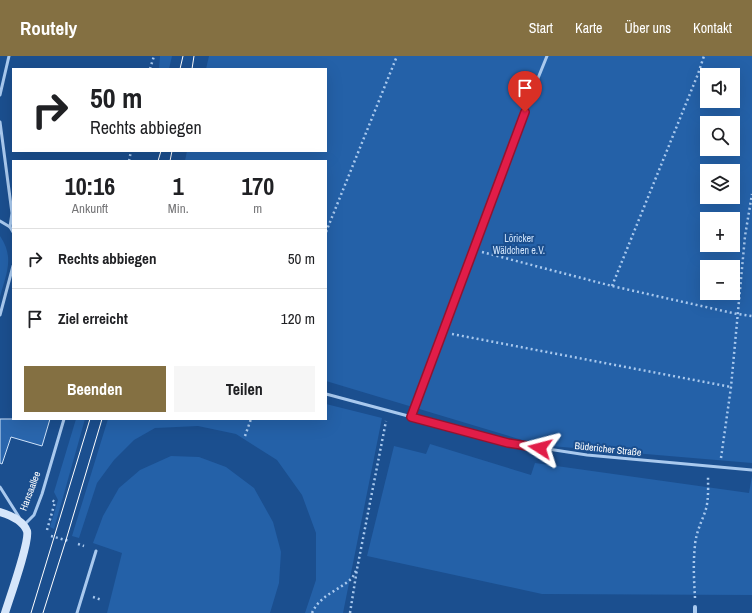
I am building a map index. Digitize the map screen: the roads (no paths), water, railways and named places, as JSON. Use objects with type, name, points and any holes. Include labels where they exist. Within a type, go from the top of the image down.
[{"type":"street","points":[[0,512],[10,515],[24,525]]},
{"type":"street","name":"Hansaallee","points":[[5,613],[25,549],[28,533],[24,525]]},
{"type":"street","points":[[695,607],[695,613]]},
{"type":"lane","points":[[0,95],[9,56]]},
{"type":"lane","points":[[411,417],[547,56]]},
{"type":"lane","points":[[0,122],[12,213],[10,227]]},
{"type":"lane","points":[[0,221],[10,227],[12,230]]},
{"type":"lane","points":[[0,315],[12,270]]},
{"type":"lane","name":"Büdericher Straße","points":[[327,394],[508,443],[587,455],[752,470]]},
{"type":"lane","name":"Hansaallee","points":[[24,525],[34,515],[42,494],[64,420]]},
{"type":"lane","points":[[0,487],[24,525]]},
{"type":"lane","points":[[77,613],[96,551]]},
{"type":"tram line","points":[[180,68],[183,56]]},
{"type":"tram line","points":[[192,68],[194,56]]},
{"type":"tram line","points":[[158,160],[161,152]]},
{"type":"tram line","points":[[170,160],[172,152]]},
{"type":"tram line","points":[[31,613],[90,420]]},
{"type":"tram line","points":[[43,613],[102,420]]},
{"type":"park label","name":"Löricker Wäldchen e.V.","points":[[519,244]]}]
